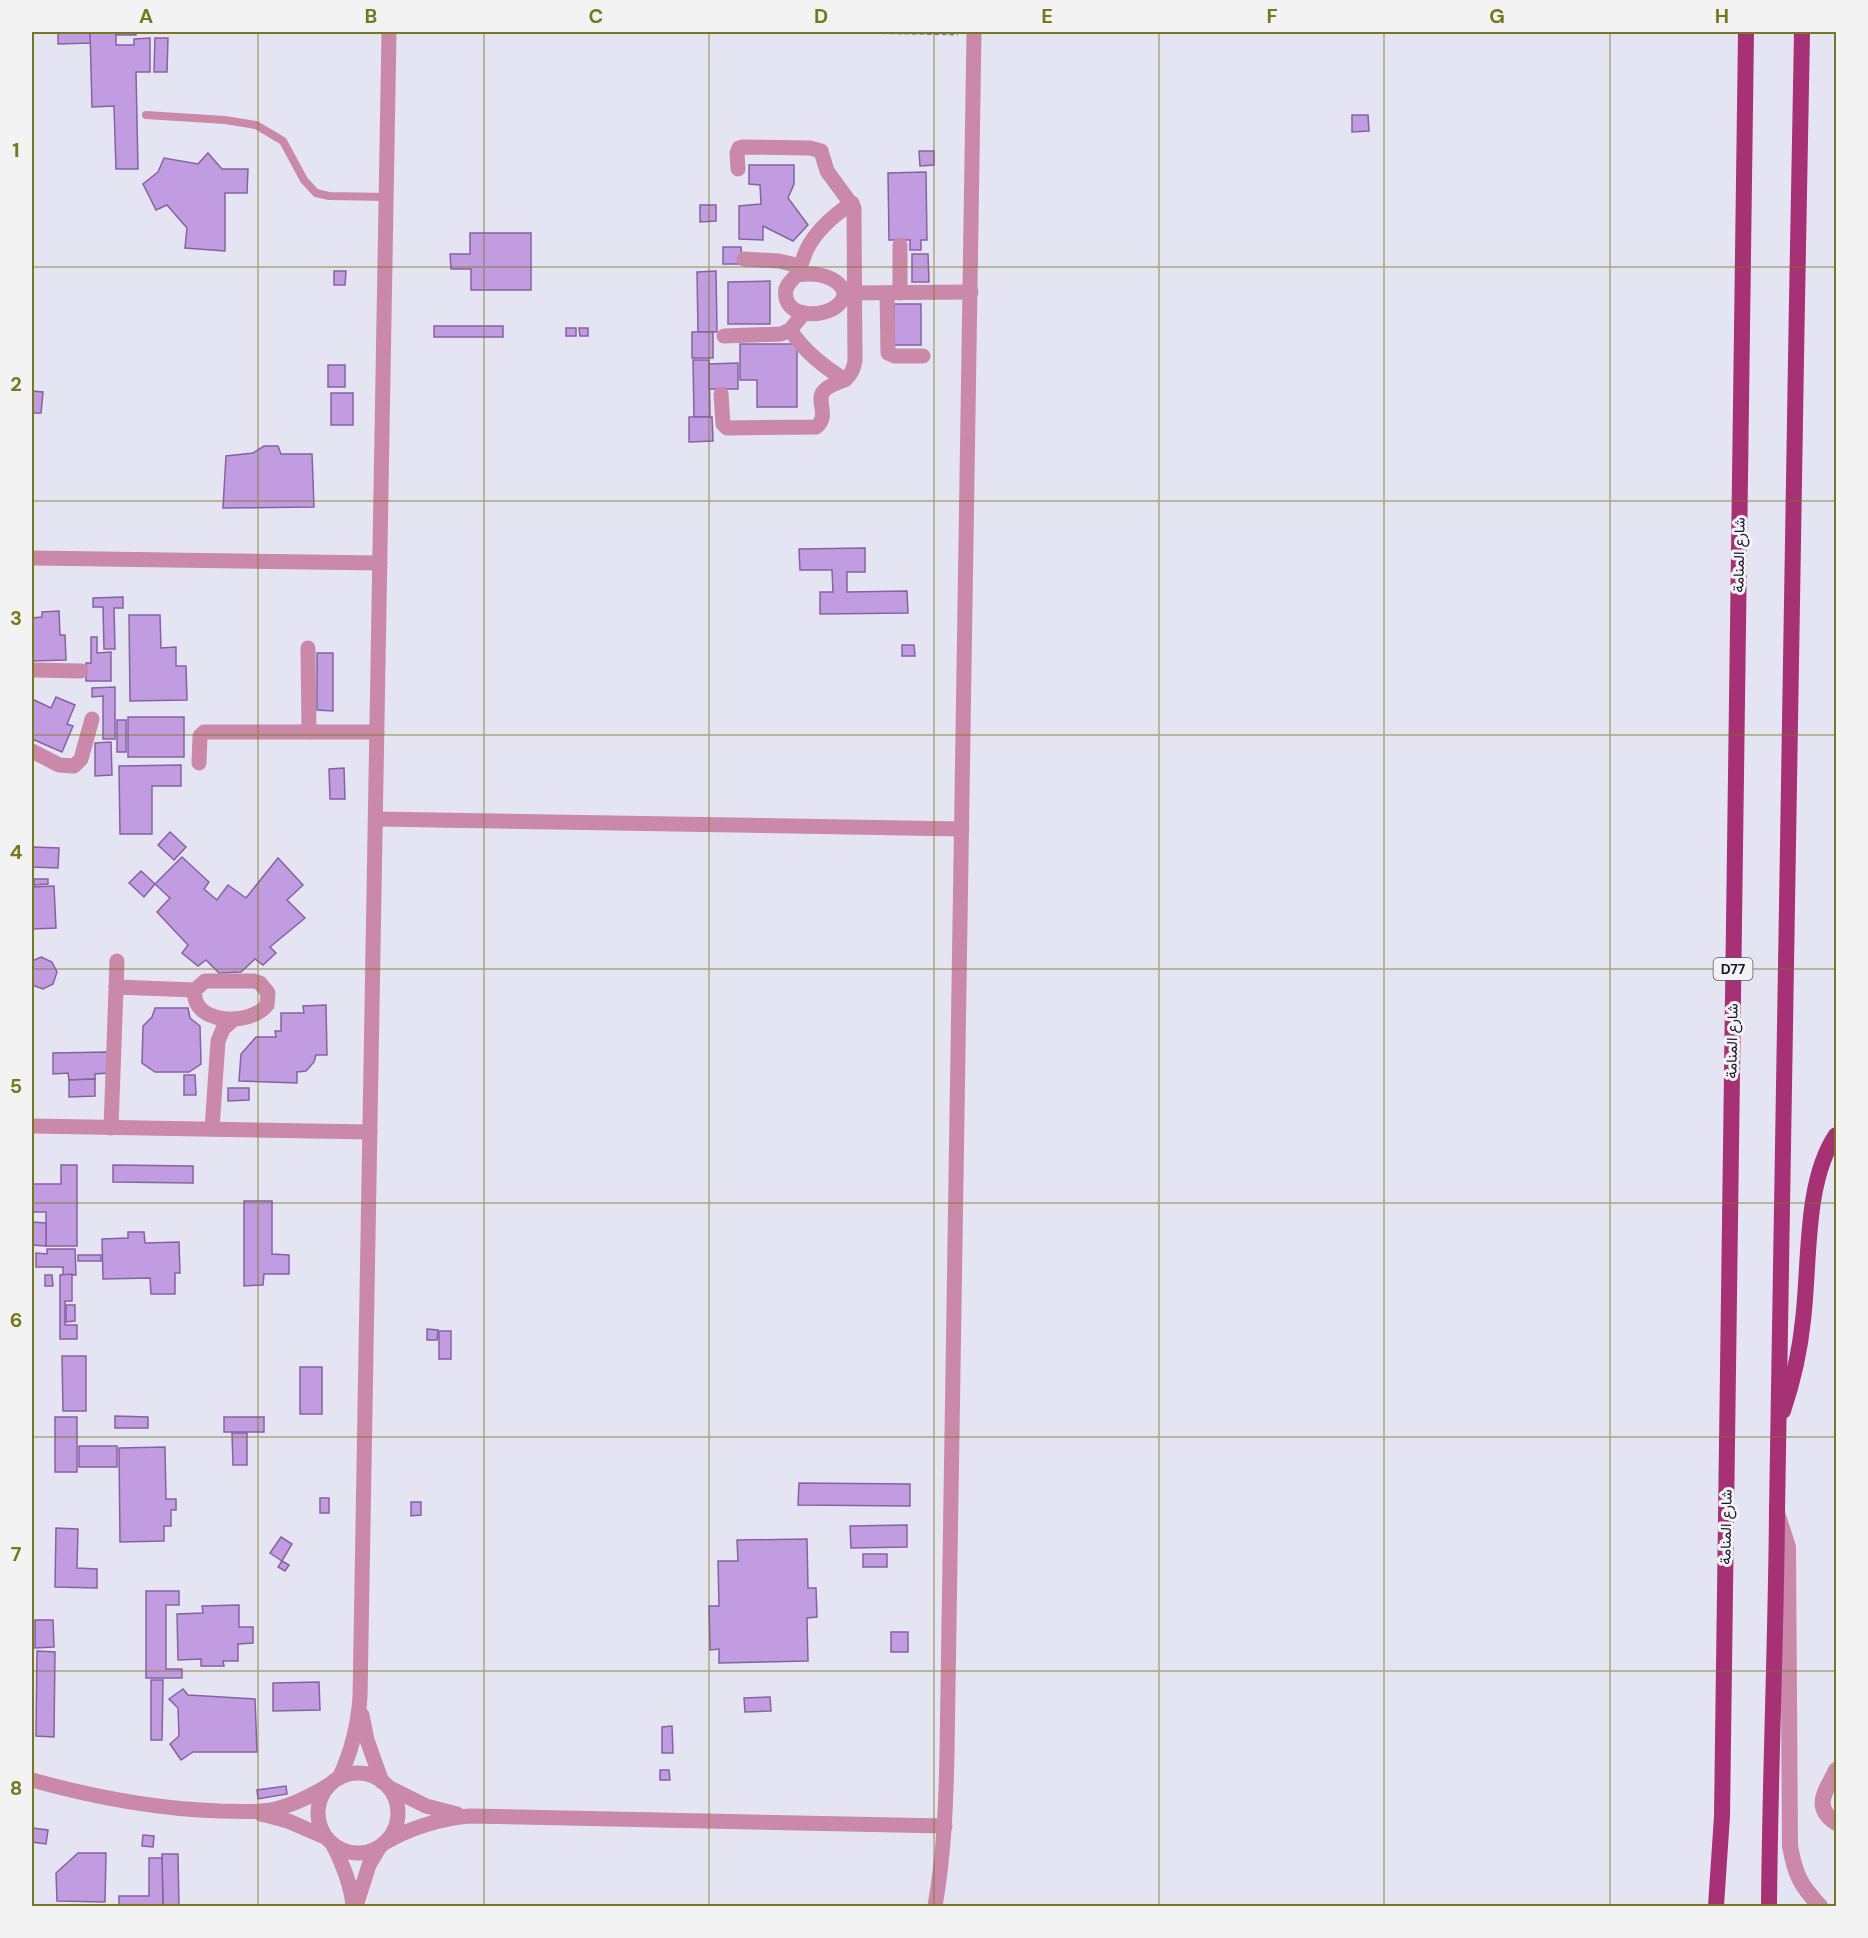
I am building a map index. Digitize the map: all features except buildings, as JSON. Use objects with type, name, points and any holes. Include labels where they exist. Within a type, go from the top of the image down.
[{"type":"main road","name":"شارع المنامة","points":[[1716,1906],[1722,1816],[1746,32]]},
{"type":"main road","points":[[1769,1906],[1802,32]]},
{"type":"main road","points":[[1778,1429],[1799,1347],[1816,1185],[1826,1153],[1836,1136]]},
{"type":"street","points":[[355,1906],[342,1863],[320,1824],[318,1810],[321,1797],[334,1782],[348,1759],[355,1739],[360,1697],[389,32]]},
{"type":"street","points":[[935,1906],[945,1826],[974,33]]},
{"type":"street","points":[[722,394],[723,424],[727,428],[811,429],[816,427],[823,418],[822,394],[845,380],[854,368],[855,361],[850,293],[855,213],[852,203],[827,171],[821,151],[743,147],[739,148],[737,153],[738,169]]},
{"type":"street","points":[[850,293],[830,310],[813,314],[796,310],[786,297],[786,288],[798,270],[808,247],[835,215],[852,203]]},
{"type":"street","points":[[900,245],[888,353],[895,356],[923,356]]},
{"type":"street","points":[[744,259],[779,261],[798,270],[829,278],[850,293],[971,292]]},
{"type":"street","points":[[724,336],[781,334],[790,330],[804,313]]},
{"type":"street","points":[[790,330],[815,359],[845,380]]},
{"type":"street","points":[[32,558],[380,563]]},
{"type":"street","points":[[308,648],[309,732]]},
{"type":"street","points":[[32,670],[81,671]]},
{"type":"street","points":[[32,751],[59,765],[74,766],[81,759],[92,719]]},
{"type":"street","points":[[199,764],[199,742],[204,732],[377,732]]},
{"type":"street","points":[[376,819],[962,829]]},
{"type":"street","points":[[111,1128],[117,961]]},
{"type":"street","points":[[116,987],[195,990],[205,981],[254,981],[260,983],[268,993],[267,1005],[257,1014],[233,1020],[216,1018],[200,1008],[196,1002],[195,990]]},
{"type":"street","points":[[212,1129],[218,1041],[223,1029],[233,1020]]},
{"type":"street","points":[[32,1126],[370,1132]]},
{"type":"street","points":[[1777,1512],[1788,1547],[1790,1846],[1794,1869],[1805,1891],[1820,1906]]},
{"type":"street","points":[[355,1906],[369,1865],[381,1845],[392,1833],[397,1822],[394,1796],[384,1784],[367,1740],[360,1697]]},
{"type":"street","points":[[1836,1770],[1823,1798],[1827,1815],[1836,1823]]},
{"type":"street","points":[[32,1780],[81,1792],[154,1805],[249,1812],[270,1810],[291,1804],[354,1774],[369,1775],[426,1806],[469,1816]]},
{"type":"street","points":[[249,1812],[288,1821],[344,1851],[356,1854],[368,1852],[404,1832],[425,1824],[447,1818],[469,1816],[945,1826]]},
{"type":"lane","points":[[146,115],[225,120],[256,125],[283,141],[304,180],[316,193],[329,196],[387,197]]},
{"type":"path","points":[[852,32],[974,33]]}]
